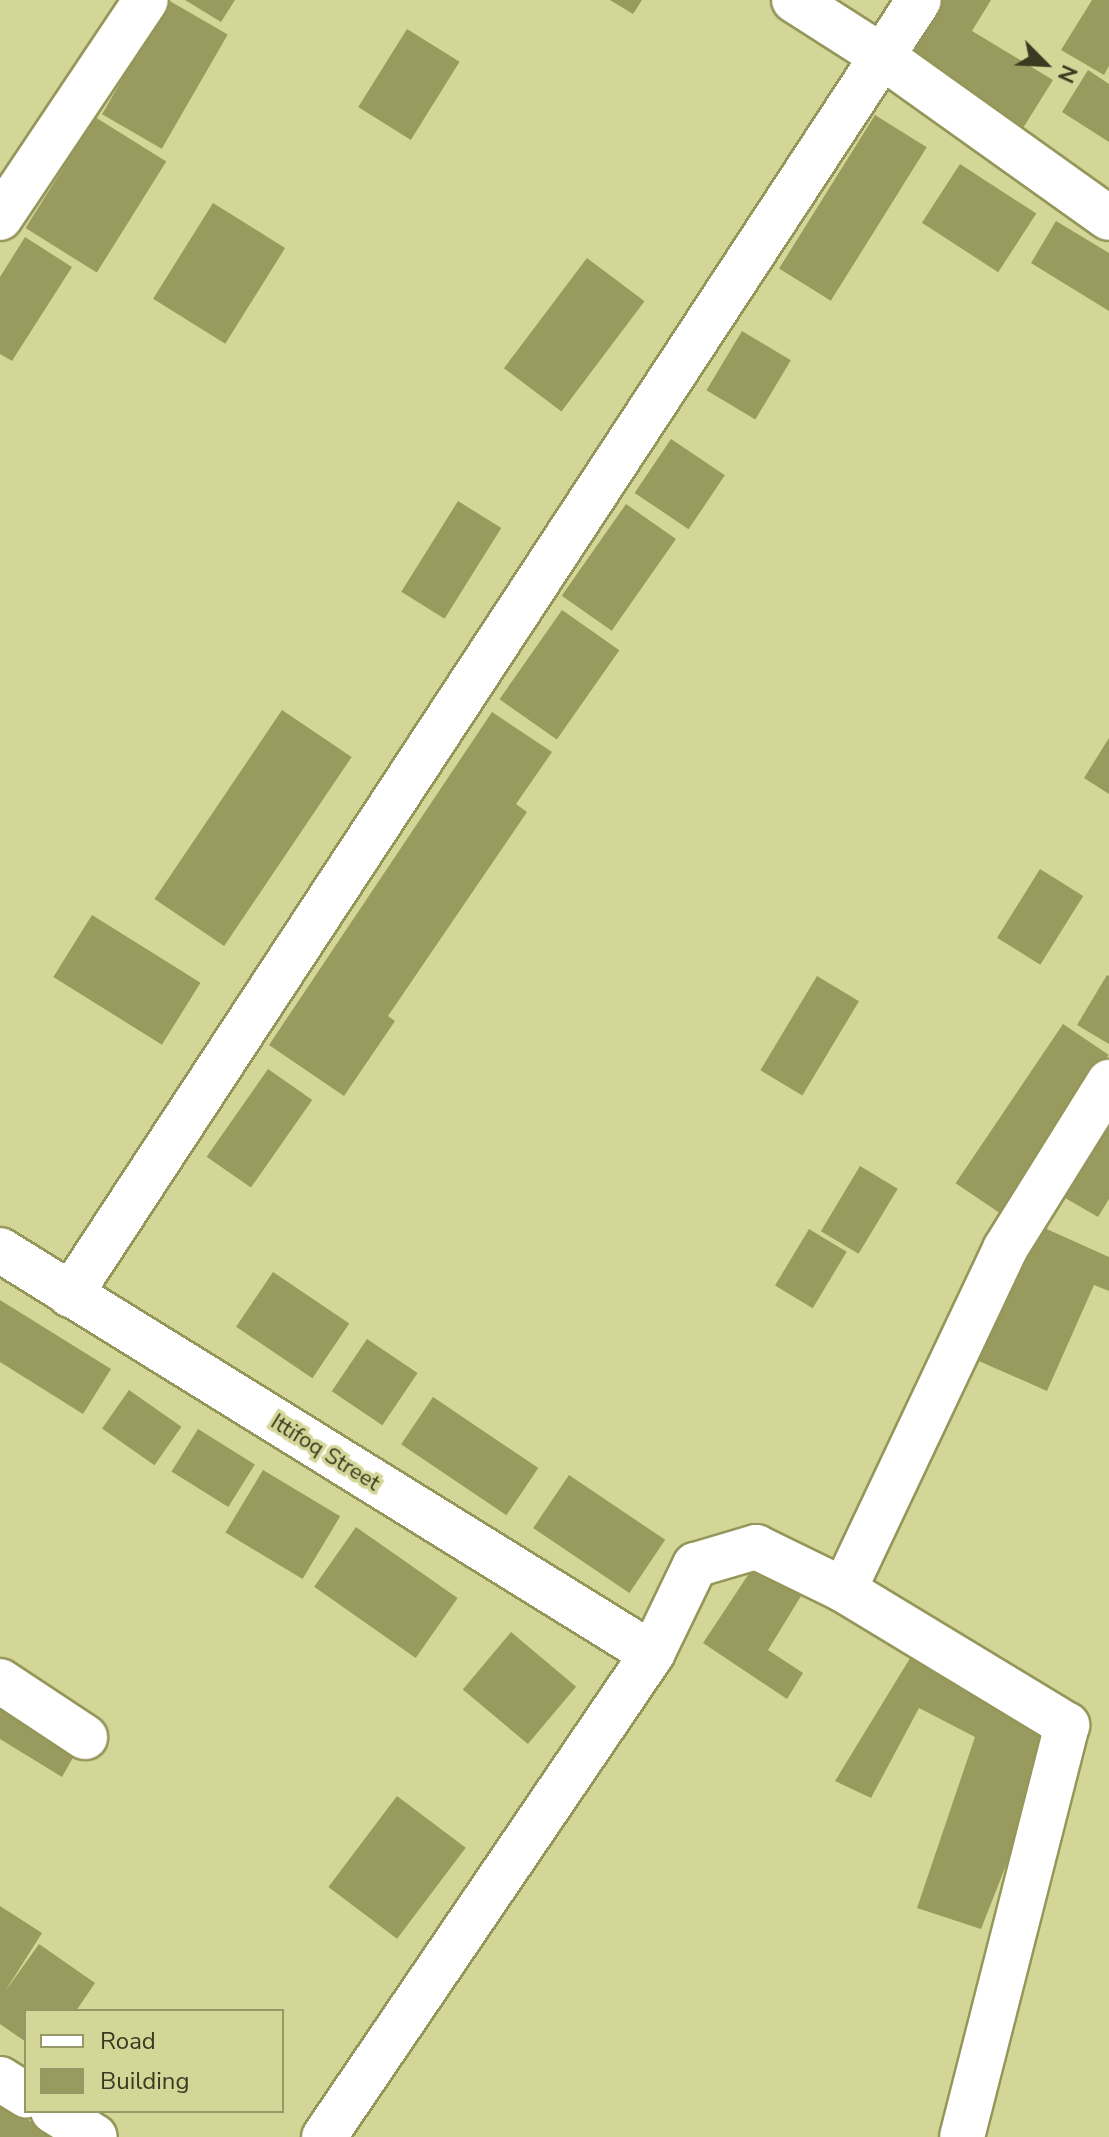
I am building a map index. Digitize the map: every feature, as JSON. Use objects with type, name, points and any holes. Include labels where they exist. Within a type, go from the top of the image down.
[{"type":"street","points":[[0,218],[146,0]]},
{"type":"street","points":[[794,0],[883,57],[1109,218]]},
{"type":"street","points":[[70,1295],[919,0]]},
{"type":"street","points":[[844,1590],[1005,1249],[1109,1082]]},
{"type":"street","name":"Ittifoq Street","points":[[0,1250],[652,1654]]},
{"type":"street","points":[[324,2137],[652,1654],[695,1565],[756,1547],[844,1590],[1067,1725],[962,2137]]},
{"type":"street","points":[[0,1681],[85,1737]]},
{"type":"street","points":[[0,2079],[24,2094]]},
{"type":"street","points":[[56,2113],[95,2137]]},
{"type":"building","points":[[168,0],[228,34],[162,149],[102,114]]},
{"type":"building","points":[[185,0],[235,0],[221,22]]},
{"type":"building","points":[[610,0],[642,0],[633,14]]},
{"type":"building","points":[[932,0],[991,0],[972,31],[1053,80],[1023,128],[900,53]]},
{"type":"building","points":[[1092,0],[1109,0],[1109,66],[1104,75],[1061,50]]},
{"type":"building","points":[[407,29],[460,62],[411,140],[358,107]]},
{"type":"building","points":[[1088,70],[1109,84],[1109,142],[1062,112]]},
{"type":"building","points":[[875,115],[927,147],[831,301],[779,268]]},
{"type":"building","points":[[95,117],[166,162],[97,273],[26,228]]},
{"type":"building","points":[[960,164],[1036,214],[998,272],[922,223]]},
{"type":"building","points":[[213,203],[285,248],[225,344],[153,299]]},
{"type":"building","points":[[1056,221],[1109,253],[1109,311],[1031,263]]},
{"type":"building","points":[[25,237],[72,267],[12,361],[0,354],[0,277]]},
{"type":"building","points":[[587,258],[645,301],[561,412],[504,368]]},
{"type":"building","points":[[742,331],[791,360],[755,420],[706,390]]},
{"type":"building","points":[[671,439],[725,475],[689,529],[635,493]]},
{"type":"building","points":[[458,501],[501,528],[445,619],[401,592]]},
{"type":"building","points":[[626,504],[676,539],[612,631],[562,596]]},
{"type":"building","points":[[562,610],[619,650],[557,739],[499,699]]},
{"type":"building","points":[[282,710],[352,757],[224,946],[155,899]]},
{"type":"building","points":[[492,712],[552,752],[516,804],[527,812],[388,1016],[395,1021],[344,1096],[269,1045]]},
{"type":"building","points":[[1109,738],[1109,794],[1084,778]]},
{"type":"building","points":[[1040,869],[1083,896],[1040,965],[997,938]]},
{"type":"building","points":[[92,915],[201,983],[162,1045],[53,977]]},
{"type":"building","points":[[817,976],[859,1001],[802,1096],[760,1070]]},
{"type":"building","points":[[1109,976],[1109,1044],[1077,1025]]},
{"type":"building","points":[[1063,1024],[1109,1055],[1001,1214],[956,1183]]},
{"type":"building","points":[[268,1069],[312,1100],[251,1188],[207,1157]]},
{"type":"building","points":[[1109,1114],[1109,1199],[1098,1217],[1060,1195]]},
{"type":"building","points":[[860,1166],[898,1189],[859,1254],[821,1231]]},
{"type":"building","points":[[1031,1222],[1109,1257],[1109,1291],[1094,1285],[1047,1391],[972,1358]]},
{"type":"building","points":[[809,1229],[847,1252],[813,1308],[775,1286]]},
{"type":"building","points":[[273,1272],[349,1323],[312,1378],[236,1327]]},
{"type":"building","points":[[0,1300],[111,1369],[83,1414],[0,1362]]},
{"type":"building","points":[[367,1339],[418,1373],[382,1425],[332,1391]]},
{"type":"building","points":[[129,1390],[181,1427],[154,1465],[102,1429]]},
{"type":"building","points":[[433,1397],[538,1468],[506,1515],[401,1444]]},
{"type":"building","points":[[198,1429],[255,1465],[228,1507],[172,1471]]},
{"type":"building","points":[[263,1470],[340,1516],[303,1579],[225,1533]]},
{"type":"building","points":[[569,1475],[665,1540],[629,1593],[533,1528]]},
{"type":"building","points":[[356,1527],[458,1598],[416,1658],[314,1587]]},
{"type":"building","points":[[754,1566],[801,1596],[768,1650],[803,1673],[787,1699],[703,1643]]},
{"type":"building","points":[[511,1632],[576,1687],[528,1744],[463,1689]]},
{"type":"building","points":[[912,1655],[1056,1738],[981,1929],[917,1908],[975,1737],[919,1708],[871,1798],[835,1781]]},
{"type":"building","points":[[0,1707],[83,1740],[62,1777],[0,1739]]},
{"type":"building","points":[[397,1796],[466,1848],[397,1939],[328,1887]]},
{"type":"building","points":[[0,1906],[42,1933],[4,1993],[39,1944],[95,1983],[77,2009],[24,2009],[24,2041],[0,2024]]},
{"type":"building","points":[[0,2102],[55,2137],[0,2137]]}]
